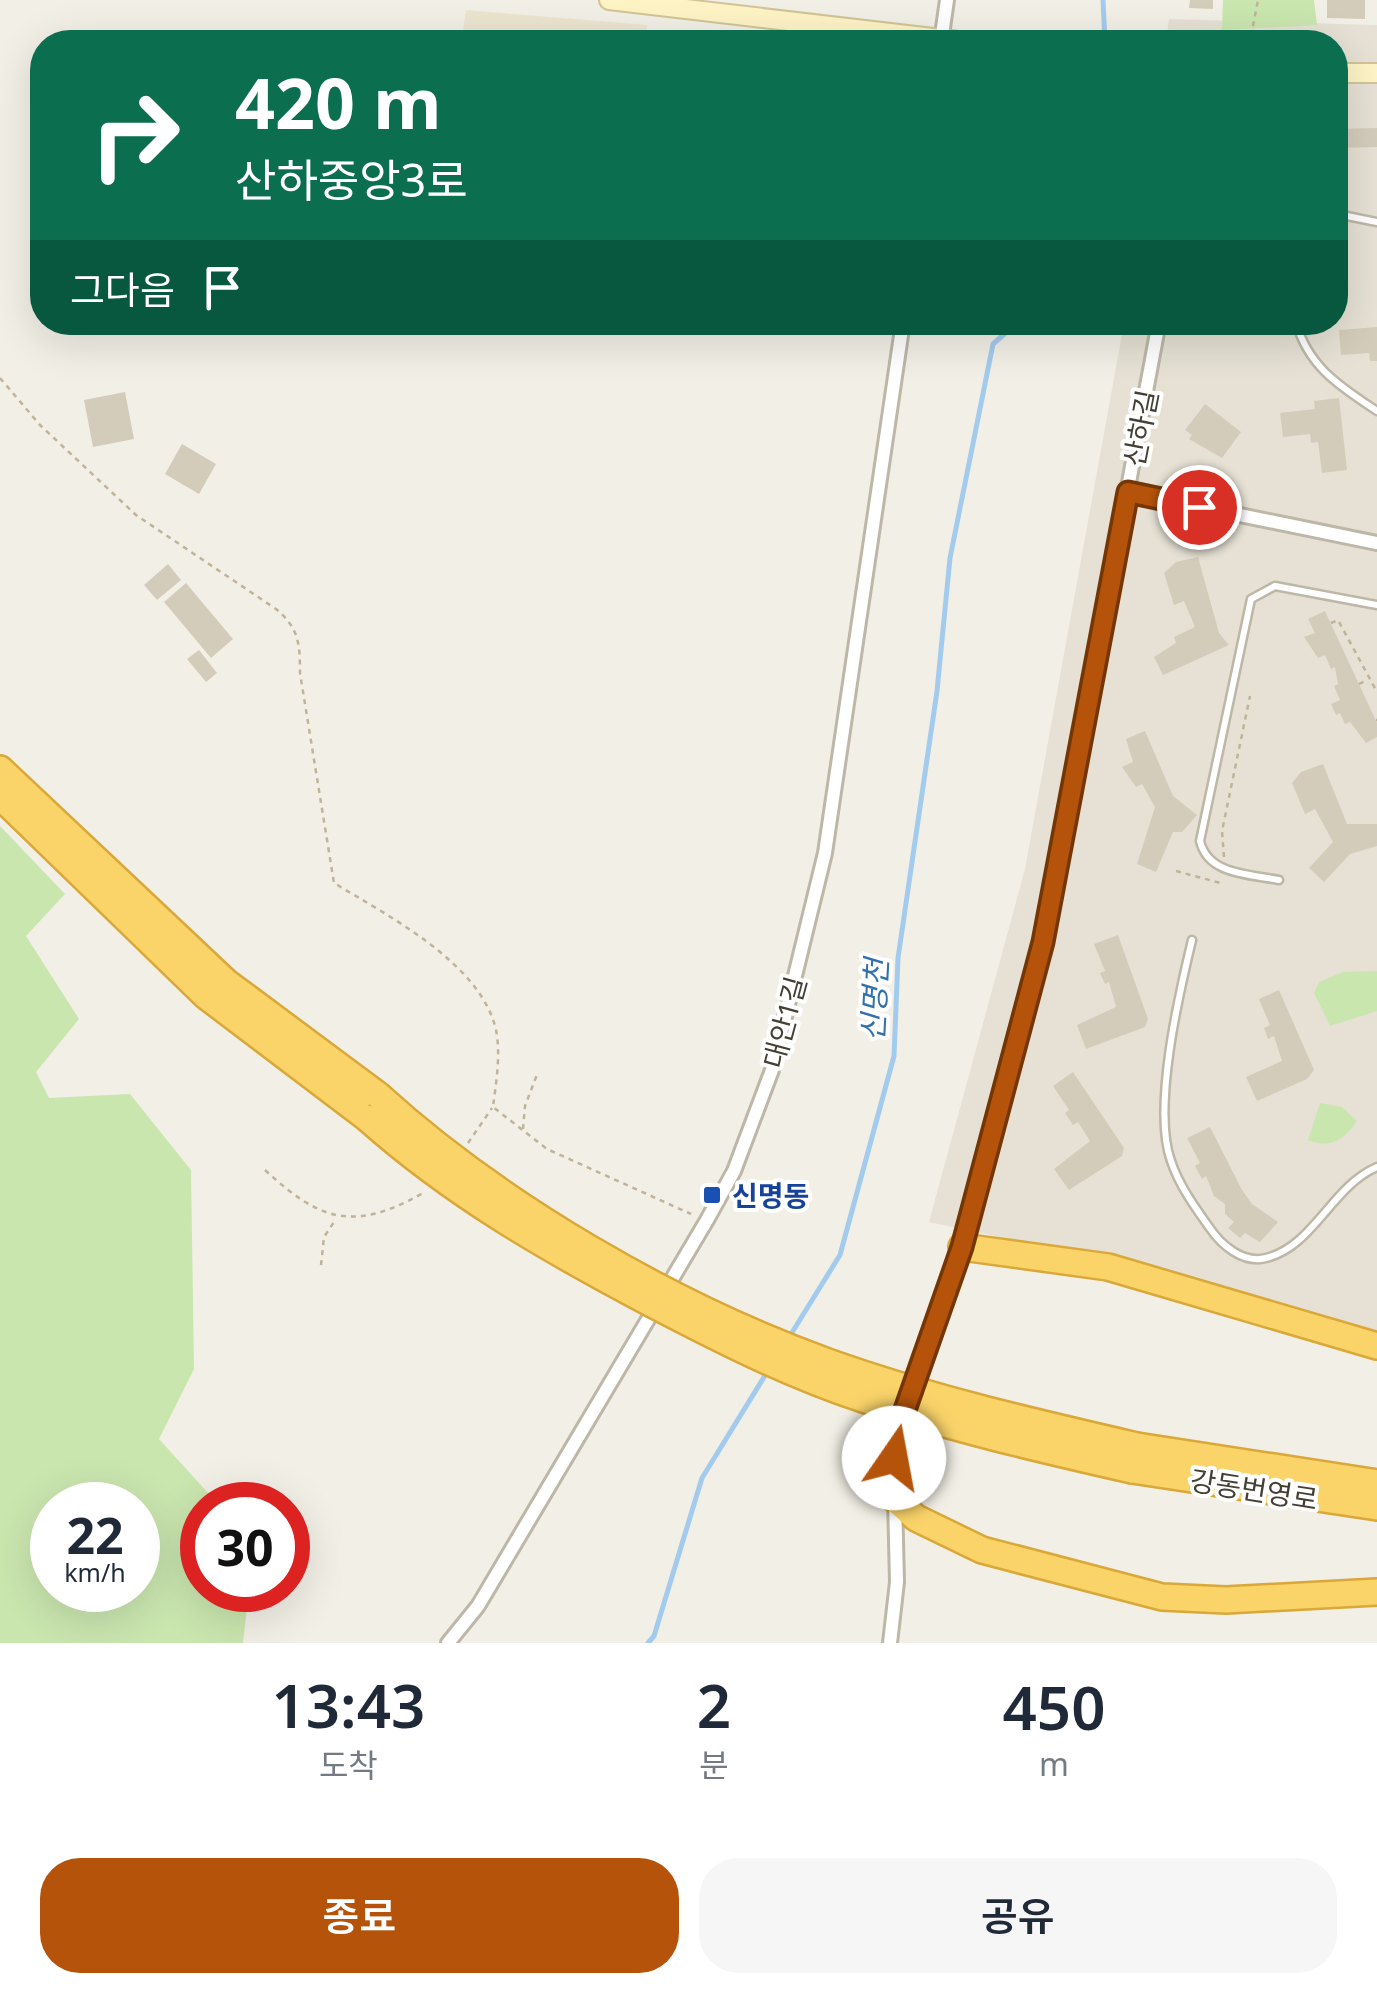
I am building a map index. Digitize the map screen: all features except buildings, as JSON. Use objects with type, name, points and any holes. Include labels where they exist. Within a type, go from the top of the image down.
[{"type":"highway","points":[[0,770],[226,982],[372,1106]]},
{"type":"highway","points":[[0,796],[206,996],[548,1223],[686,1299],[824,1361],[1134,1458]]},
{"type":"highway","points":[[962,1247],[1108,1267],[1377,1346]]},
{"type":"highway","name":"강동번영로","points":[[1134,1458],[1377,1483]]},
{"type":"highway","name":"강동번영로","points":[[1134,1458],[1377,1507]]},
{"type":"highway","points":[[894,1498],[916,1518],[982,1550],[1162,1597],[1226,1600],[1377,1592]]},
{"type":"main road","points":[[609,0],[858,30]]},
{"type":"main road","points":[[1348,74],[1377,73]]},
{"type":"street","points":[[942,30],[947,0]]},
{"type":"street","name":"대안1길","points":[[448,1643],[478,1606],[707,1220],[755,1121],[815,903],[901,335]]},
{"type":"street","name":"산하길","points":[[888,1642],[897,1582],[894,1498],[900,1424],[962,1247],[1043,942],[1157,335]]},
{"type":"street","points":[[1128,492],[1377,544]]},
{"type":"lane","points":[[1348,216],[1377,222]]},
{"type":"lane","points":[[1302,335],[1317,366],[1377,412]]},
{"type":"lane","points":[[1279,880],[1214,866],[1203,854],[1200,841],[1251,599],[1275,586],[1377,605]]},
{"type":"lane","points":[[1192,940],[1171,1027],[1169,1157],[1188,1198],[1216,1238],[1245,1258],[1266,1258],[1297,1241],[1354,1178],[1377,1167]]},
{"type":"path","points":[[1253,30],[1258,0]]},
{"type":"path","points":[[0,378],[40,425],[136,516],[276,609],[294,627],[300,638],[300,673],[334,883],[433,947],[455,966],[480,997],[496,1029],[493,1107],[459,1156]]},
{"type":"path","points":[[1330,623],[1338,620],[1377,692]]},
{"type":"path","points":[[1359,684],[1369,680]]},
{"type":"path","points":[[1230,863],[1224,856],[1222,831],[1250,696]]},
{"type":"path","points":[[1176,871],[1224,884]]},
{"type":"path","points":[[524,1131],[524,1106],[538,1072]]},
{"type":"path","points":[[493,1107],[547,1149],[595,1174],[707,1220]]},
{"type":"path","points":[[265,1170],[337,1218],[366,1219],[426,1192]]},
{"type":"path","points":[[321,1266],[324,1237],[337,1218]]},
{"type":"shaded area","points":[[466,10],[647,25],[646,30],[463,30]]},
{"type":"shaded area","points":[[1169,19],[1377,25],[1377,1336],[1100,1258],[929,1222],[1025,869],[1122,335],[1348,335],[1348,30],[1168,30]]},
{"type":"green space","points":[[1223,0],[1314,0],[1317,25],[1222,30]]},
{"type":"green space","points":[[0,826],[65,894],[26,936],[79,1019],[36,1072],[49,1098],[130,1094],[191,1170],[194,1369],[159,1439],[198,1482],[180,1482],[180,1612],[247,1612],[243,1643],[0,1643]]},
{"type":"green space","points":[[1377,971],[1377,1011],[1330,1026],[1314,993],[1319,982],[1343,972]]},
{"type":"green space","points":[[1320,1103],[1342,1107],[1357,1121],[1342,1138],[1323,1144],[1308,1140]]},
{"type":"waterway","name":"신명천","points":[[1103,0],[1104,30]]},
{"type":"waterway","name":"신명천","points":[[788,1339],[840,1255],[894,1056],[898,958],[937,691],[950,558],[993,344],[1003,335]]},
{"type":"waterway","name":"신명천","points":[[648,1643],[654,1636],[702,1478],[769,1369]]},
{"type":"place","name":"신명동","points":[[712,1195]]},
{"type":"route","points":[[894,1458],[900,1424],[962,1247],[1043,942],[1128,492],[1199,507]]}]
